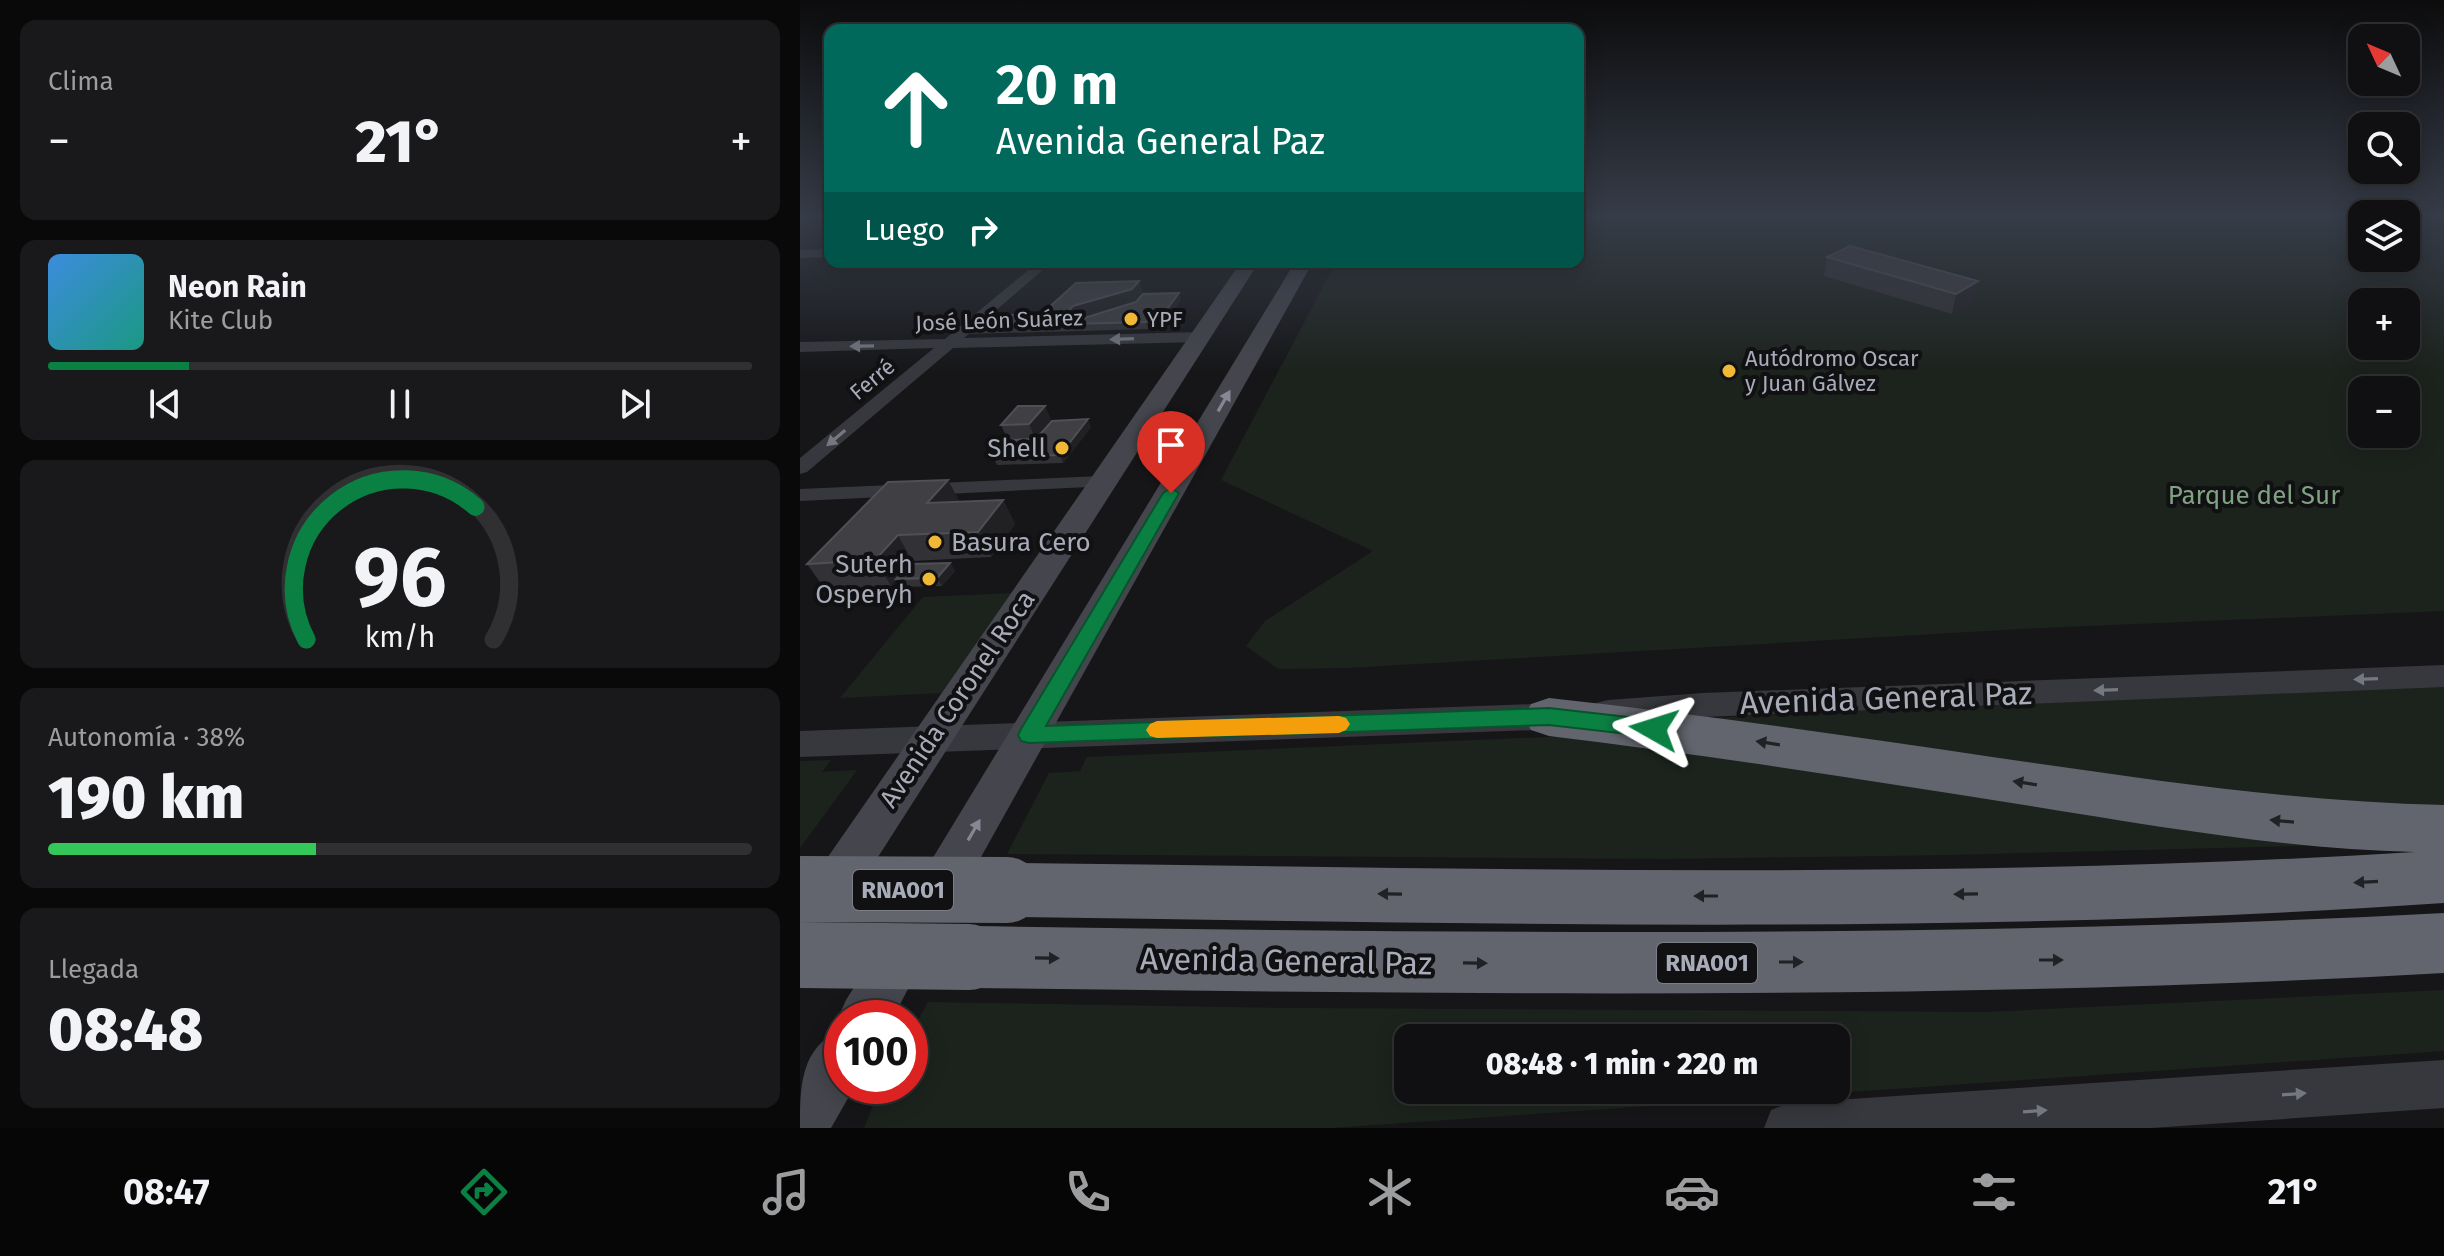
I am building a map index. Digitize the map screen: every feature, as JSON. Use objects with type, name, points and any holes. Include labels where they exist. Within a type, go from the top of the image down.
[{"type":"highway","points":[[1549,717],[1726,737],[2257,819],[2366,829],[2444,829]]},
{"type":"highway","name":"RNA001","points":[[800,889],[1600,897],[2219,888],[2444,877]]},
{"type":"highway","name":"Avenida General Paz","points":[[800,955],[1558,964],[2076,960],[2444,943]]},
{"type":"main road","name":"Avenida Coronel Roca","points":[[800,939],[931,737],[1246,268]]},
{"type":"main road","points":[[874,1000],[1301,268]]},
{"type":"main road","points":[[800,1128],[824,1087]]},
{"type":"street","name":"Ferré","points":[[800,468],[1039,268]]},
{"type":"street","name":"José León Suárez","points":[[800,347],[1200,337]]},
{"type":"street","points":[[800,495],[1102,482]]},
{"type":"street","name":"Avenida General Paz","points":[[800,744],[1549,717],[1703,705],[2444,676]]},
{"type":"street","points":[[1789,1128],[2444,1084]]},
{"type":"green space","name":"Autódromo Oscar y Juan Gálvez","points":[[1333,268],[2348,268],[2348,272],[2420,272],[2420,268],[2444,268],[2444,611],[2040,628],[1347,668],[1278,669],[1246,646],[1265,621],[1373,551],[1221,480]]},
{"type":"green space","points":[[1014,593],[943,693],[840,698],[923,597]]},
{"type":"green space","points":[[2444,684],[2444,809],[2253,798],[1691,719]]},
{"type":"green space","points":[[1591,735],[2334,845],[1664,859],[1007,854],[1049,773],[1080,771],[1087,757]]},
{"type":"green space","points":[[831,760],[822,772],[857,770],[800,848],[800,761]]},
{"type":"green space","points":[[2444,990],[2444,1051],[1850,1092],[1850,1024],[1394,1024],[1394,1104],[1678,1104],[1331,1128],[864,1128],[874,1104],[928,1104],[928,1002],[1287,1008],[1987,1012]]},
{"type":"building","points":[[1864,268],[1929,268],[1978,281],[1956,294]]},
{"type":"building","points":[[1139,281],[1132,289],[1073,306],[1068,311],[1045,311],[1076,283]]},
{"type":"building","points":[[1179,293],[1161,317],[1146,322],[1073,324],[1136,302],[1143,294]]},
{"type":"building","points":[[1046,314],[1050,325],[963,327],[976,316]]},
{"type":"building","points":[[1018,406],[1045,406],[1029,424],[1001,425]]},
{"type":"building","points":[[1088,419],[1060,455],[993,457],[1008,440],[1036,439],[1052,421]]},
{"type":"building","points":[[948,480],[927,503],[1003,500],[978,532],[898,535],[875,560],[807,564],[888,482]]},
{"type":"building","points":[[950,563],[937,578],[896,579],[910,564]]},
{"type":"slow traffic","points":[[1157,730],[1339,724]]},
{"type":"place","name":"YPF","points":[[1131,319]]},
{"type":"place","name":"Autódromo Oscar y Juan Gálvez","points":[[1729,371]]},
{"type":"place","name":"Shell","points":[[1062,448]]},
{"type":"place","name":"Basura Cero","points":[[935,542]]},
{"type":"place","name":"Suterh Osperyh","points":[[929,579]]},
{"type":"route","points":[[1171,493],[1029,735],[1549,717],[1654,729]]},
{"type":"park label","name":"Parque del Sur","points":[[2254,495]]}]
